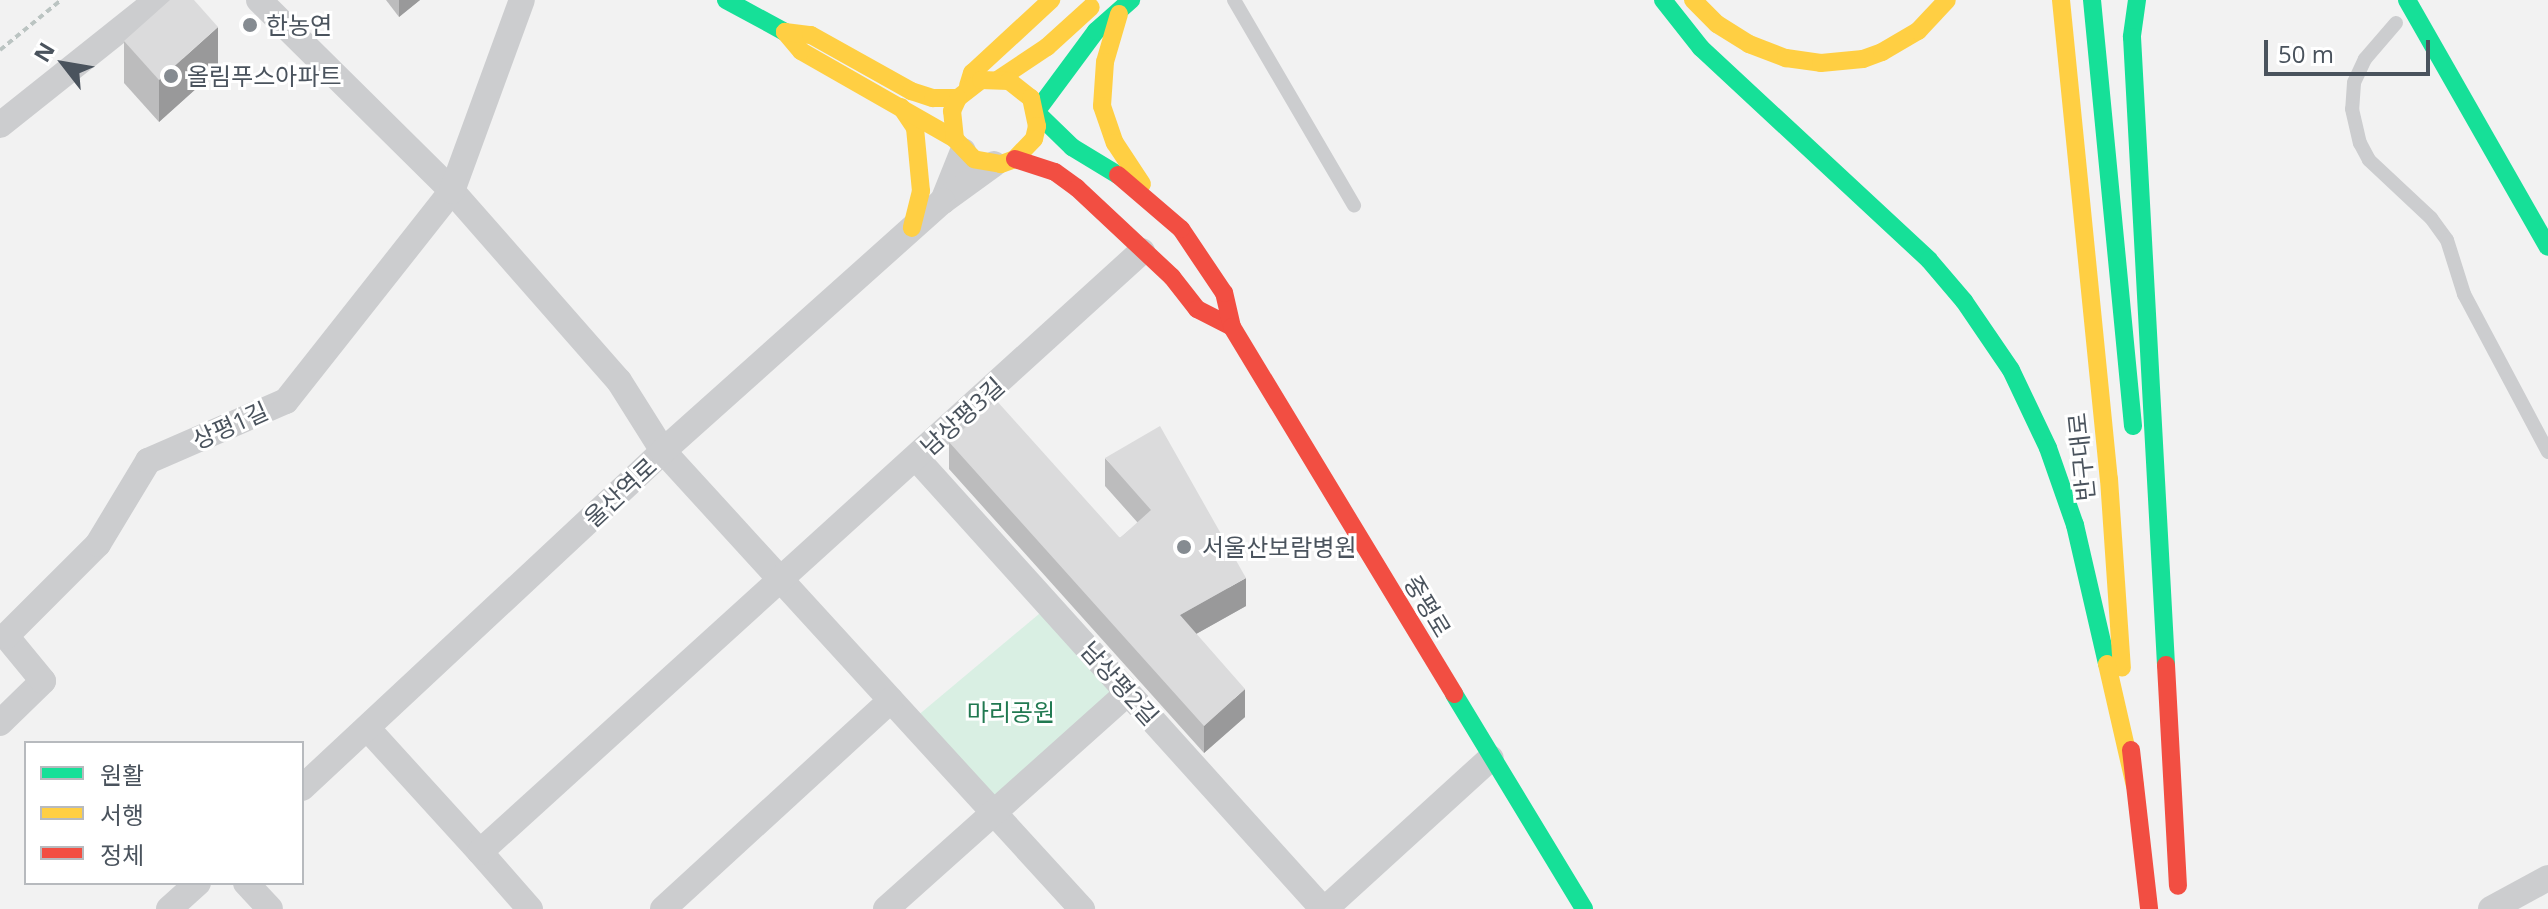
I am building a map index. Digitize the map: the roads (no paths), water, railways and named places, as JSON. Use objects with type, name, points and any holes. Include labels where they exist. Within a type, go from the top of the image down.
[{"type":"main road","points":[[726,0],[785,32],[801,51],[901,107],[959,145],[974,159],[1055,172],[1077,188],[1172,277],[1197,309],[1232,327]]},
{"type":"main road","points":[[959,145],[952,111],[972,73],[1051,0]]},
{"type":"main road","points":[[999,79],[1047,47],[1100,0]]},
{"type":"main road","points":[[1663,0],[1701,48],[1929,260],[1964,301],[2011,370],[2048,448],[2075,525],[2135,786]]},
{"type":"main road","points":[[1693,0],[1717,24],[1749,44],[1786,58],[1821,63],[1863,59],[1882,52],[1918,31],[1947,0]]},
{"type":"main road","name":"반구대로","points":[[2061,0],[2149,909]]},
{"type":"main road","points":[[2092,0],[2180,909]]},
{"type":"main road","points":[[2137,0],[2132,37],[2178,886]]},
{"type":"main road","points":[[2407,0],[2548,247]]},
{"type":"main road","points":[[1004,162],[1034,139],[1036,112],[1096,31],[1126,4]]},
{"type":"main road","points":[[1126,4],[1105,62],[1102,106],[1115,143],[1155,202]]},
{"type":"main road","points":[[785,32],[811,35],[911,91],[933,98],[963,92],[981,80],[999,79],[1021,88],[1036,112],[1072,147],[1128,181],[1155,202]]},
{"type":"main road","points":[[901,107],[915,128],[921,191],[912,228]]},
{"type":"main road","name":"중평로","points":[[1155,202],[1181,229],[1224,293],[1232,327],[1584,909]]},
{"type":"street","points":[[0,125],[157,0]]},
{"type":"street","points":[[259,0],[452,191],[619,381],[663,451],[1082,909]]},
{"type":"street","name":"상평1길","points":[[0,723],[43,681],[6,636],[98,544],[148,461],[286,401],[452,191],[522,0]]},
{"type":"street","points":[[943,201],[959,145]]},
{"type":"street","name":"울산역로","points":[[304,786],[663,451],[912,228],[943,201],[1004,162]]},
{"type":"street","name":"남상평3길","points":[[480,852],[1142,251]]},
{"type":"street","name":"남상평2길","points":[[916,458],[1324,909],[1491,758]]},
{"type":"street","points":[[886,909],[1128,693]]},
{"type":"street","points":[[663,909],[891,700]]},
{"type":"street","points":[[368,729],[530,909]]},
{"type":"street","points":[[2491,909],[2548,878]]},
{"type":"street","points":[[169,909],[196,885]]},
{"type":"street","points":[[248,885],[270,909]]},
{"type":"lane","points":[[1234,0],[1354,205]]},
{"type":"lane","points":[[2396,23],[2365,59],[2354,83],[2352,109],[2360,143],[2369,160],[2431,218],[2447,240],[2464,294],[2548,452]]},
{"type":"place","name":"한농연","points":[[250,25]]},
{"type":"place","name":"올림푸스아파트","points":[[171,76]]},
{"type":"place","name":"서울산보람병원","points":[[1184,547]]},
{"type":"park label","name":"마리공원","points":[[1011,712]]}]
